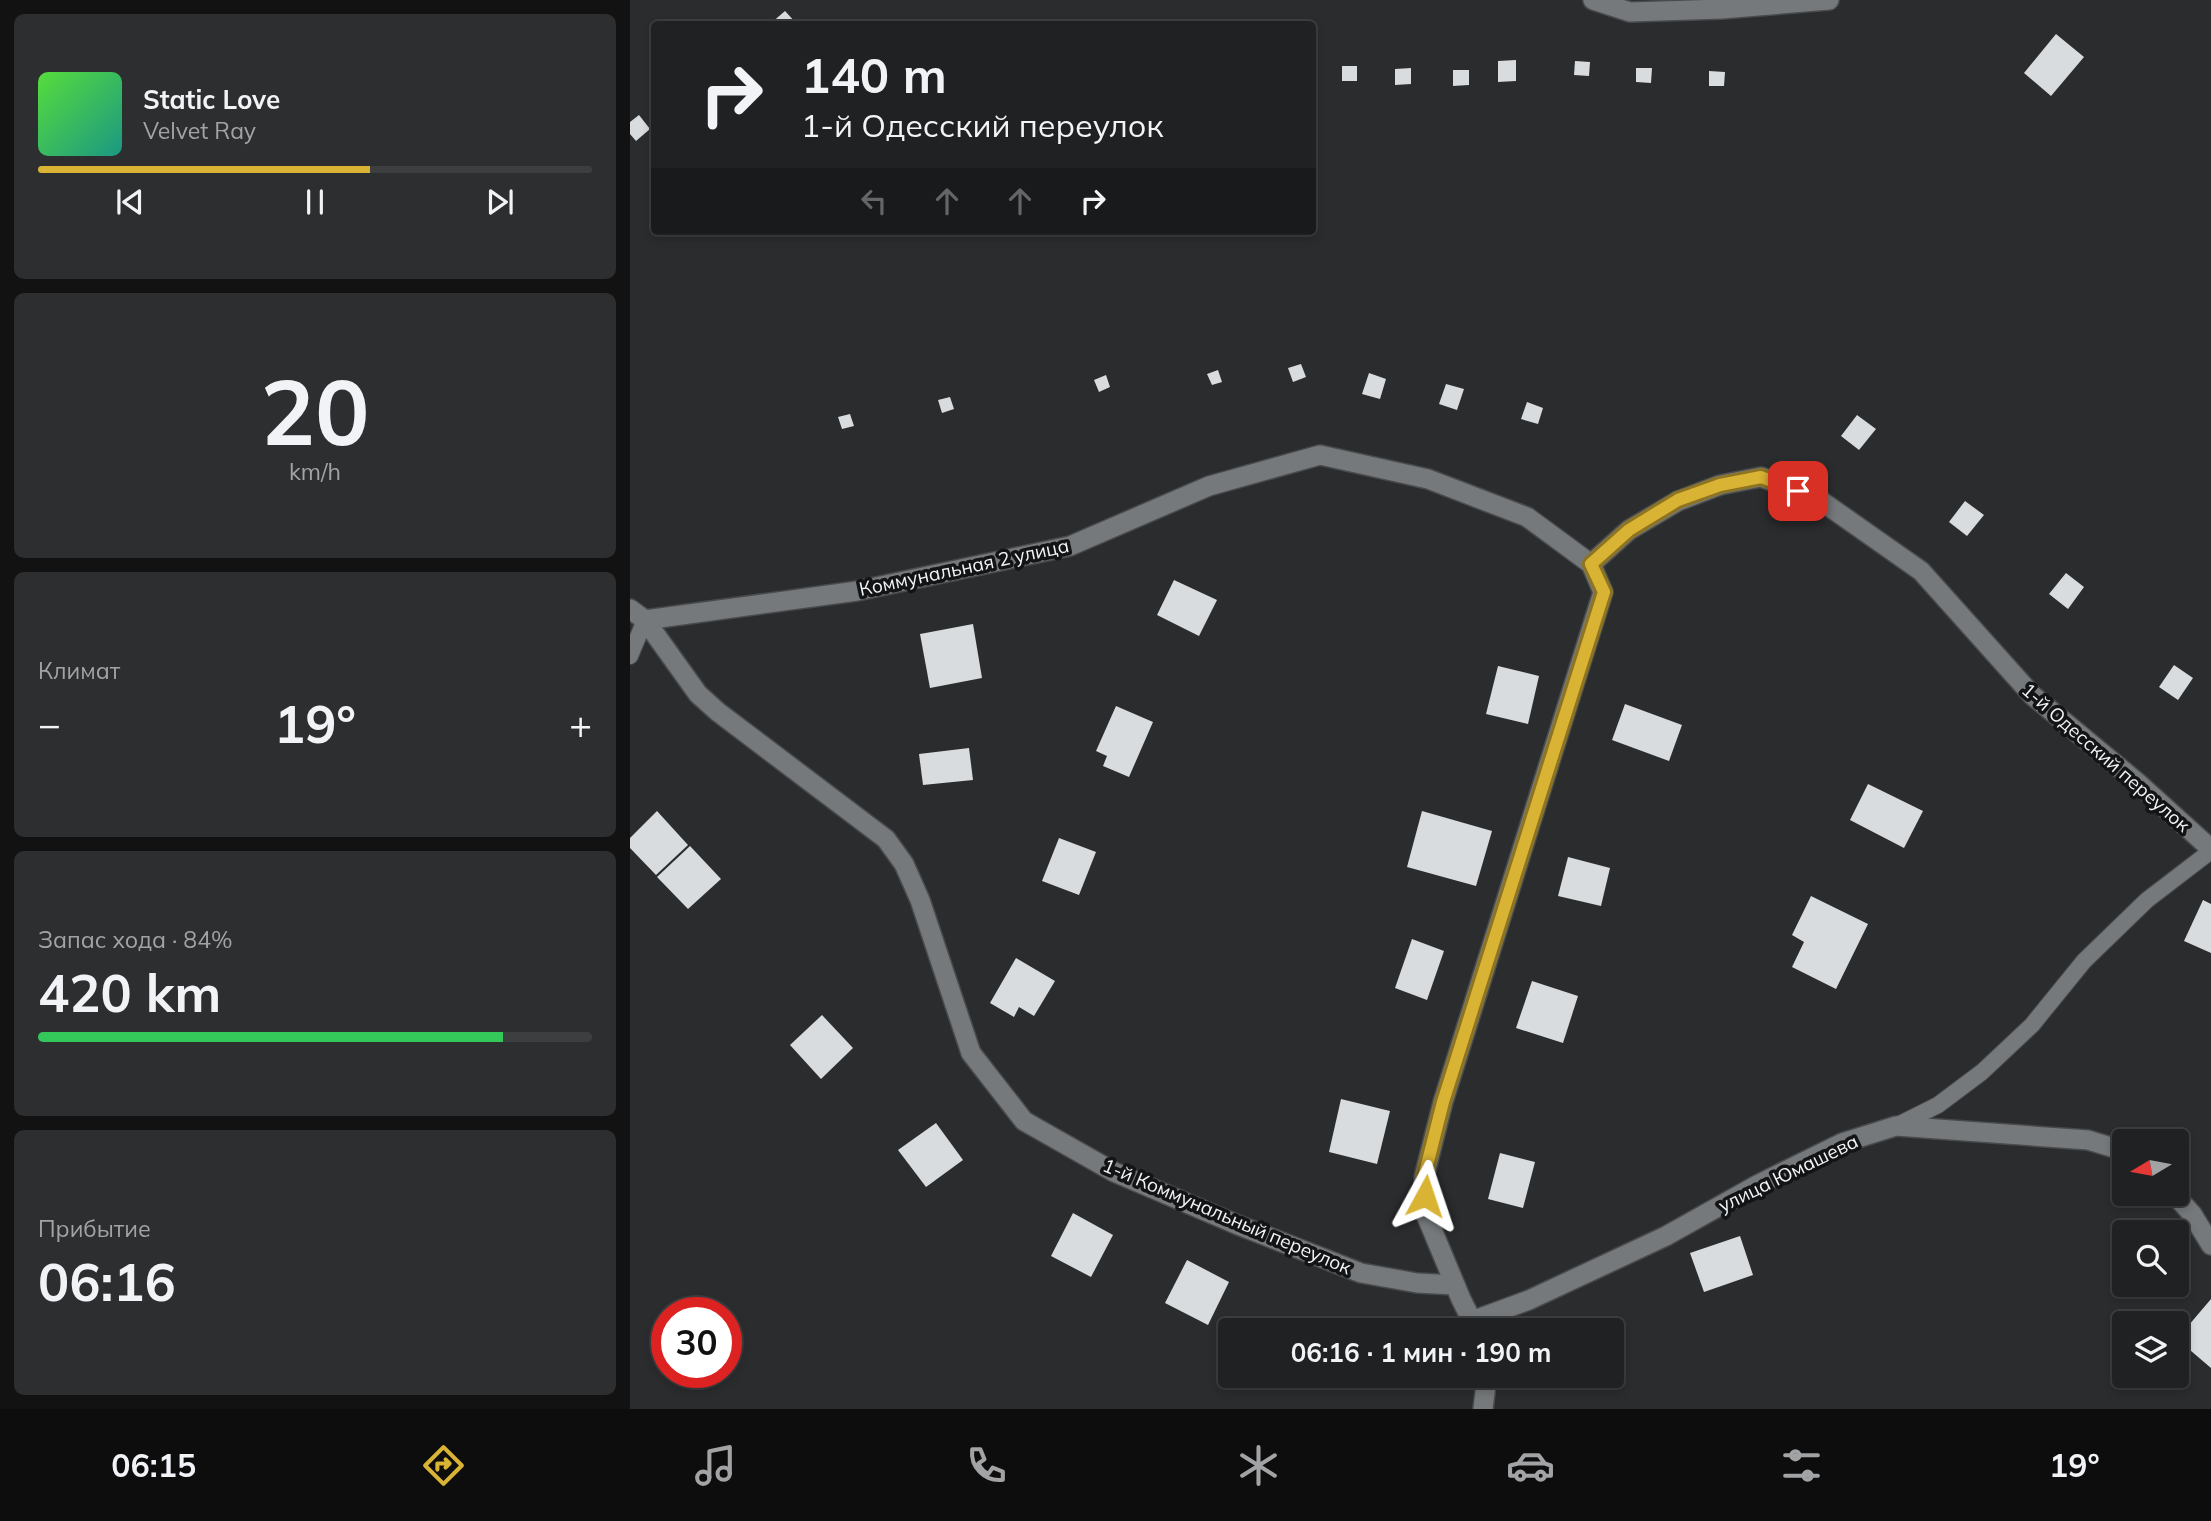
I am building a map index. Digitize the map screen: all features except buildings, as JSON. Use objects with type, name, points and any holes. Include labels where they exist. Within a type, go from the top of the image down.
[{"type":"street","points":[[1593,0],[1630,12],[1722,9],[1829,0]]},
{"type":"street","name":"Коммунальная 2 улица","points":[[638,614],[857,591],[1070,546],[1209,486],[1320,455],[1427,479],[1527,517],[1591,564],[1604,592],[1443,1102],[1424,1177],[1426,1215],[1458,1292]]},
{"type":"street","name":"1-й Одесский переулок","points":[[1591,564],[1629,530],[1678,500],[1720,485],[1761,477],[1817,498],[1921,571],[2032,695],[2138,783],[2211,850]]},
{"type":"street","name":"1-й Коммунальный переулок","points":[[638,614],[698,694],[886,839],[904,864],[920,900],[971,1054],[1024,1121],[1114,1172],[1238,1225],[1361,1273],[1458,1292]]},
{"type":"street","name":"улица Юмашева","points":[[1492,1318],[1665,1236],[1757,1185],[1842,1143],[1896,1125],[2088,1140],[2112,1147]]},
{"type":"street","points":[[2185,1206],[2211,1245]]},
{"type":"street","points":[[1458,1292],[1472,1318]]},
{"type":"street","points":[[1483,1409],[1486,1388]]},
{"type":"lane","points":[[630,656],[638,614]]},
{"type":"lane","points":[[1896,1125],[1938,1105],[1982,1072],[2032,1026],[2084,961],[2147,900],[2211,850]]},
{"type":"route","points":[[1425,1196],[1424,1177],[1443,1102],[1604,592],[1591,564],[1629,530],[1678,500],[1720,485],[1761,477],[1798,491]]}]
